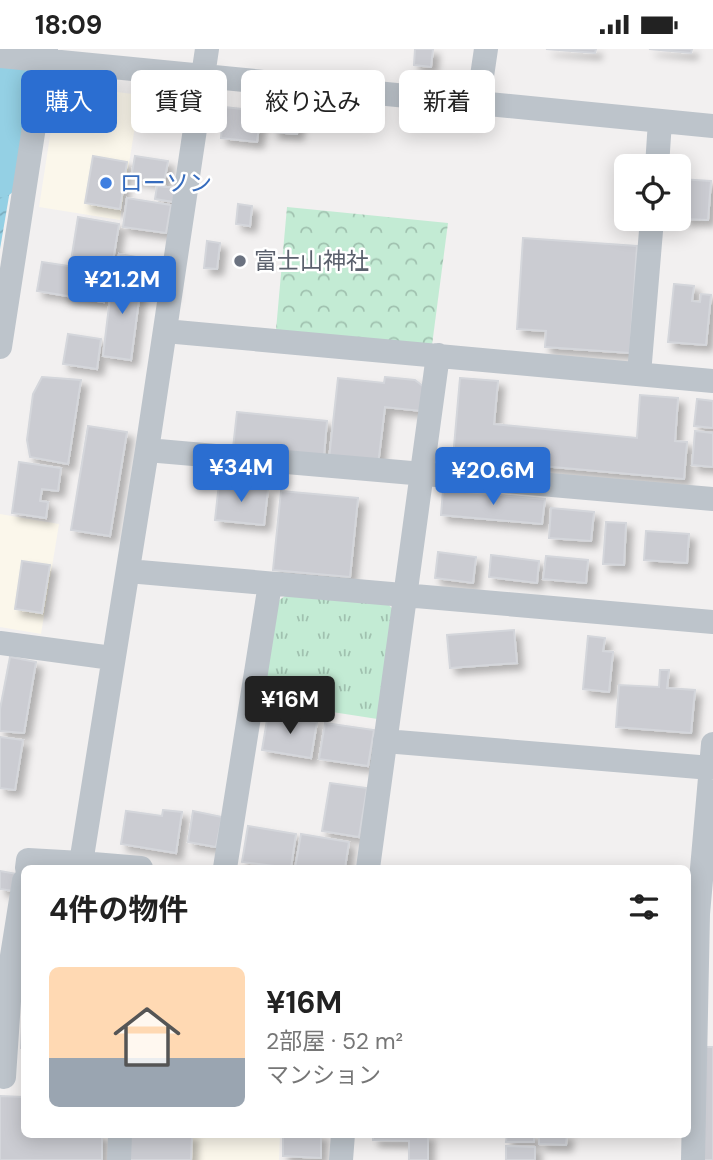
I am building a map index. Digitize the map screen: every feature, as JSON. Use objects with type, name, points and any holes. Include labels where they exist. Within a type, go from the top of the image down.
[{"type":"street","points":[[204,70],[207,49]]},
{"type":"street","points":[[483,70],[486,49]]},
{"type":"street","points":[[0,347],[45,55]]},
{"type":"street","points":[[0,56],[45,55],[158,70]]},
{"type":"street","points":[[227,78],[399,95]]},
{"type":"street","points":[[495,105],[713,126]]},
{"type":"street","points":[[658,154],[660,121]]},
{"type":"street","points":[[81,863],[195,133]]},
{"type":"street","points":[[639,374],[651,231]]},
{"type":"street","points":[[165,331],[713,381]]},
{"type":"street","points":[[368,865],[438,355]]},
{"type":"street","points":[[147,450],[713,499]]},
{"type":"street","points":[[128,572],[713,622]]},
{"type":"street","points":[[225,865],[271,584]]},
{"type":"street","points":[[0,643],[112,658]]},
{"type":"street","points":[[385,741],[712,756],[699,914],[691,1096],[693,1160]]},
{"type":"street","points":[[27,865],[28,860],[105,865]]},
{"type":"street","points":[[10,1077],[12,956],[21,900]]},
{"type":"street","points":[[119,1160],[120,1138]]},
{"type":"street","points":[[341,1160],[343,1138]]},
{"type":"shaded area","points":[[117,92],[131,94],[131,133],[134,133],[120,220],[39,207],[50,133],[117,133]]},
{"type":"shaded area","points":[[0,514],[59,524],[41,634],[0,627]]},
{"type":"shaded area","points":[[126,1138],[280,1138],[279,1160],[125,1160]]},
{"type":"green space","points":[[287,207],[448,223],[432,345],[276,330]]},
{"type":"green space","points":[[285,596],[388,604],[396,613],[384,720],[261,701],[274,604]]},
{"type":"water","points":[[8,105],[21,107],[21,126],[0,249],[0,156]]},
{"type":"building","points":[[415,49],[433,49],[431,67],[414,65]]},
{"type":"building","points":[[546,49],[596,49],[595,53]]},
{"type":"building","points":[[649,49],[692,49],[691,53]]},
{"type":"building","points":[[227,107],[241,109],[241,133],[258,133],[257,142],[221,138],[221,133],[227,133]]},
{"type":"building","name":"ローソン","points":[[93,156],[127,162],[120,209],[85,203]]},
{"type":"building","points":[[135,156],[168,161],[164,183],[131,178]]},
{"type":"building","points":[[691,180],[711,181],[708,220],[691,219]]},
{"type":"building","points":[[157,186],[176,188],[173,202],[155,199]]},
{"type":"building","points":[[127,198],[171,205],[166,233],[123,227]]},
{"type":"building","points":[[238,204],[252,206],[250,226],[236,224]]},
{"type":"building","points":[[78,217],[119,224],[112,267],[71,261]]},
{"type":"building","points":[[523,238],[637,246],[630,353],[545,347],[546,331],[517,329]]},
{"type":"building","points":[[207,241],[220,243],[217,269],[204,268]]},
{"type":"building","points":[[119,254],[137,257],[135,273],[117,270]]},
{"type":"building","points":[[42,262],[109,272],[104,302],[37,291]]},
{"type":"building","points":[[113,273],[142,277],[131,360],[103,356]]},
{"type":"building","points":[[674,284],[694,286],[692,301],[700,302],[701,294],[711,295],[706,345],[668,342]]},
{"type":"building","points":[[68,334],[101,339],[97,369],[63,364]]},
{"type":"building","points":[[42,377],[81,380],[68,464],[30,457],[27,440],[33,394]]},
{"type":"building","points":[[385,377],[415,380],[424,387],[421,411],[385,407],[378,465],[329,459],[338,378],[384,383]]},
{"type":"building","points":[[460,378],[498,381],[494,424],[637,438],[640,395],[678,398],[675,441],[687,442],[684,479],[453,458]]},
{"type":"building","points":[[697,399],[713,401],[713,428],[694,426]]},
{"type":"building","points":[[237,412],[327,421],[324,456],[233,448]]},
{"type":"building","points":[[88,426],[127,432],[110,536],[71,530]]},
{"type":"building","points":[[695,431],[713,433],[713,467],[692,465]]},
{"type":"building","points":[[19,462],[61,468],[58,491],[42,489],[40,501],[48,502],[46,518],[12,513]]},
{"type":"building","points":[[219,483],[268,489],[264,525],[215,520]]},
{"type":"building","points":[[443,490],[545,499],[542,524],[441,515]]},
{"type":"building","points":[[281,491],[358,498],[350,577],[273,570]]},
{"type":"building","points":[[551,508],[594,512],[591,541],[549,538]]},
{"type":"building","points":[[606,522],[626,523],[624,565],[603,564]]},
{"type":"building","points":[[646,531],[689,534],[687,563],[644,560]]},
{"type":"building","points":[[438,552],[476,557],[473,583],[435,578]]},
{"type":"building","points":[[491,555],[539,561],[537,583],[489,577]]},
{"type":"building","points":[[546,556],[588,560],[586,583],[543,579]]},
{"type":"building","points":[[22,561],[50,565],[42,613],[15,609]]},
{"type":"building","points":[[514,630],[517,663],[450,668],[447,635]]},
{"type":"building","points":[[588,636],[605,638],[603,651],[613,652],[609,692],[583,689]]},
{"type":"building","points":[[10,657],[36,662],[24,733],[0,731],[0,709]]},
{"type":"building","points":[[660,670],[669,670],[667,688],[695,690],[691,733],[616,727],[619,685],[659,687]]},
{"type":"building","points":[[268,714],[317,722],[311,758],[262,750]]},
{"type":"building","points":[[325,723],[374,730],[368,766],[319,759]]},
{"type":"building","points":[[0,737],[23,740],[15,790],[0,788]]},
{"type":"building","points":[[330,783],[367,788],[359,837],[322,831]]},
{"type":"building","points":[[163,810],[182,812],[176,853],[121,844],[126,811],[162,816]]},
{"type":"building","points":[[193,811],[222,817],[216,847],[188,842]]},
{"type":"building","points":[[248,826],[296,834],[291,865],[242,862]]},
{"type":"building","points":[[301,834],[349,842],[345,865],[296,865]]},
{"type":"building","points":[[0,871],[17,874],[14,891],[0,889]]},
{"type":"building","points":[[706,1047],[713,1047],[713,1160],[702,1160]]},
{"type":"building","points":[[0,1096],[21,1097],[21,1138],[102,1138],[102,1160],[0,1160]]},
{"type":"building","points":[[129,1138],[192,1138],[191,1160],[128,1160]]},
{"type":"building","points":[[283,1138],[321,1138],[321,1158],[283,1156]]},
{"type":"building","points":[[428,1138],[428,1160],[409,1160],[409,1141],[373,1140]]},
{"type":"building","points":[[506,1138],[534,1138],[534,1142],[506,1142]]},
{"type":"building","points":[[539,1138],[567,1138],[566,1145],[539,1144]]},
{"type":"building","points":[[506,1146],[535,1147],[535,1160],[506,1160]]},
{"type":"waterway","points":[[0,180],[20,49]]},
{"type":"place","name":"ローソン","points":[[106,183]]},
{"type":"place","name":"富士山神社","points":[[240,261]]}]
